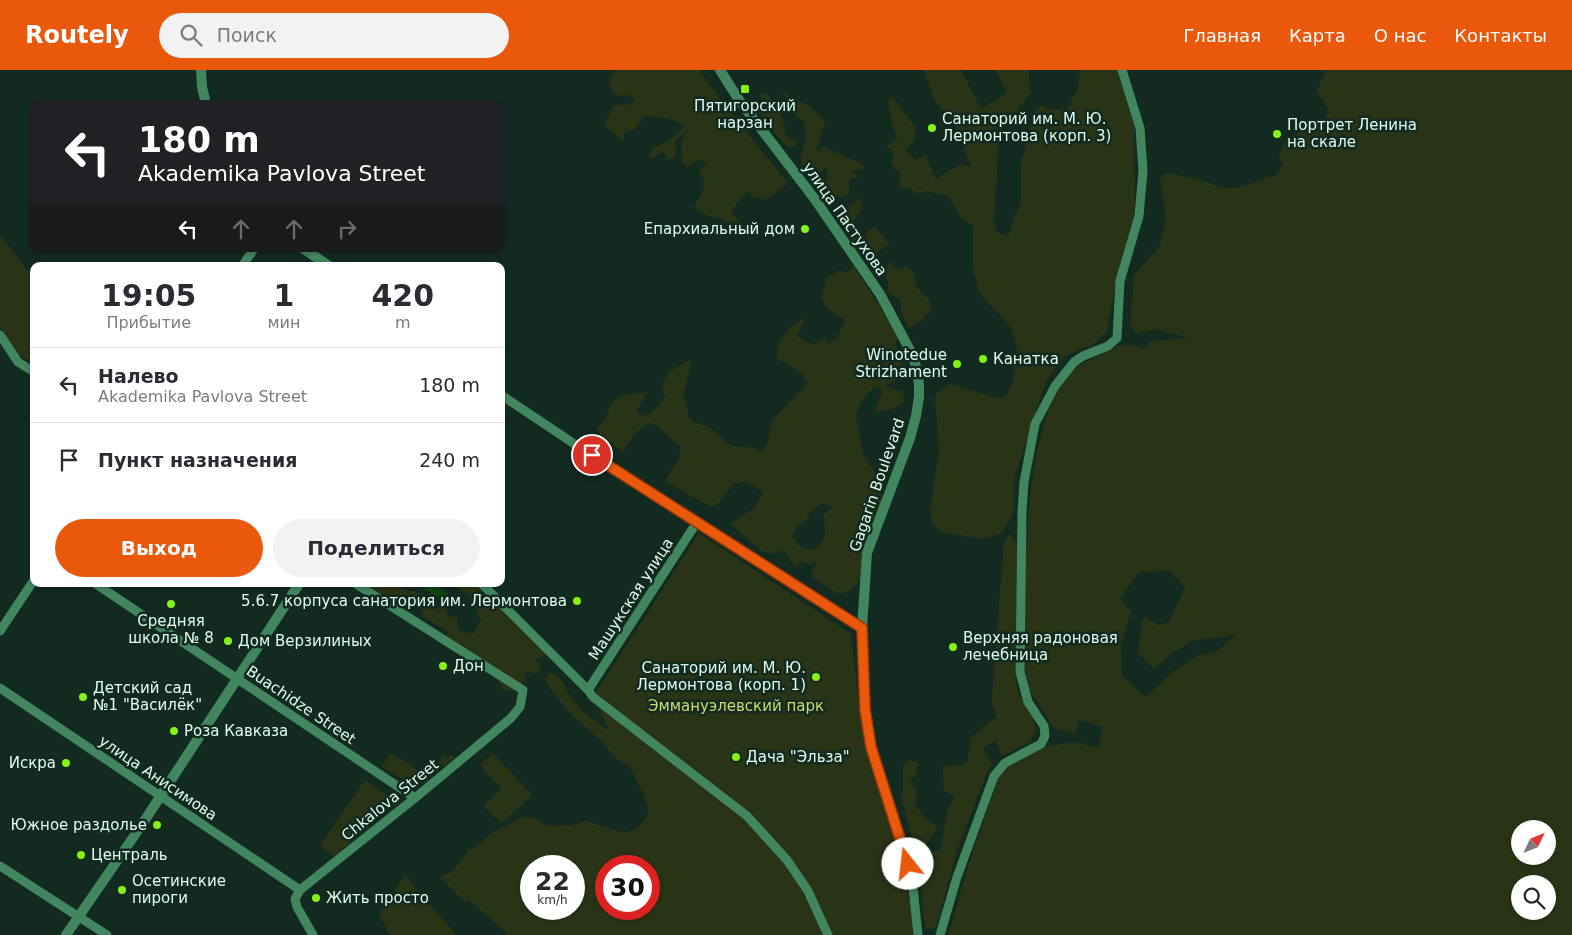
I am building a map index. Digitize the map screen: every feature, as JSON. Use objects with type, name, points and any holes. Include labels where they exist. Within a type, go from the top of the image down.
[{"type":"street","points":[[201,70],[205,100]]},
{"type":"street","name":"улица Пастухова","points":[[720,70],[739,100],[814,198],[880,294],[912,354],[917,370],[919,397]]},
{"type":"street","points":[[940,935],[943,918],[960,867],[994,776],[1005,763],[1041,744],[1045,736],[1044,726],[1028,702],[1020,672],[1024,482],[1035,424],[1055,386],[1074,362],[1108,346],[1117,338],[1120,281],[1139,216],[1143,171],[1140,128],[1122,70]]},
{"type":"street","points":[[308,252],[322,262]]},
{"type":"street","points":[[0,335],[18,362],[30,370]]},
{"type":"street","name":"Gagarin Boulevard","points":[[918,935],[912,878],[871,747],[865,710],[862,628],[867,553],[910,438],[919,397]]},
{"type":"street","points":[[505,398],[862,628]]},
{"type":"street","name":"Машукская улица","points":[[588,690],[697,522]]},
{"type":"street","points":[[0,631],[30,586]]},
{"type":"street","name":"Buachidze Street","points":[[100,587],[415,798]]},
{"type":"street","points":[[66,935],[161,796],[297,587]]},
{"type":"street","name":"Chkalova Street","points":[[300,890],[511,718],[520,706],[523,690],[361,587]]},
{"type":"street","points":[[485,587],[593,697],[747,816],[787,860],[808,891],[828,935]]},
{"type":"street","name":"улица Анисимова","points":[[0,688],[300,890]]},
{"type":"street","points":[[0,866],[107,935]]},
{"type":"street","points":[[300,890],[295,899],[297,907],[313,935]]},
{"type":"green space","points":[[616,70],[699,70],[726,107],[788,183],[766,200],[752,196],[747,191],[731,211],[743,225],[759,227],[758,231],[750,236],[724,220],[706,215],[694,207],[705,183],[699,170],[707,164],[702,160],[696,161],[688,167],[682,163],[681,143],[688,130],[675,141],[676,154],[673,159],[667,159],[663,152],[652,158],[648,156],[653,148],[665,143],[684,126],[670,119],[644,116],[634,130],[624,132],[624,142],[605,126],[612,108],[616,104],[629,105],[634,101],[630,95],[618,96],[610,88],[609,77]]},
{"type":"green space","points":[[924,70],[961,70],[981,109],[1007,93],[996,70],[1028,70],[1031,93],[999,133],[994,221],[997,233],[1008,236],[1021,201],[1021,165],[1033,114],[1041,105],[1052,110],[1067,109],[1078,88],[1080,70],[1117,70],[1134,125],[1135,210],[1114,293],[1107,331],[1094,344],[1066,355],[1046,381],[1014,479],[1014,511],[1002,533],[984,539],[940,532],[932,522],[930,510],[939,451],[935,397],[938,392],[951,384],[999,399],[1005,396],[1012,385],[1017,348],[1010,326],[978,290],[973,265],[973,226],[962,219],[948,196],[929,191],[917,194],[911,188],[903,189],[898,184],[901,175],[891,163],[894,152],[886,146],[898,138],[893,127],[888,101],[892,96],[915,127],[914,141],[905,151],[915,160],[926,155],[936,180],[961,164],[972,168],[954,124],[934,99]]},
{"type":"green space","points":[[1326,70],[1572,70],[1572,935],[948,935],[967,870],[998,779],[1008,766],[1043,747],[1074,742],[1098,748],[1103,727],[1079,720],[1075,734],[1054,728],[1030,690],[1023,656],[1029,507],[1034,467],[1042,430],[1054,397],[1071,371],[1080,364],[1112,349],[1128,345],[1145,349],[1150,341],[1190,338],[1155,329],[1136,334],[1130,325],[1134,275],[1160,246],[1166,218],[1160,176],[1167,173],[1200,180],[1223,188],[1237,188],[1276,175],[1283,164],[1279,155],[1286,140],[1326,117],[1328,109],[1317,91]],"holes":[[[1170,571],[1185,587],[1169,622],[1159,625],[1144,616],[1137,652],[1154,669],[1174,652],[1194,640],[1223,637],[1237,633],[1218,651],[1198,656],[1171,673],[1146,697],[1122,676],[1121,644],[1131,611],[1120,599],[1139,572]]]},
{"type":"green space","points":[[783,90],[791,98],[809,105],[825,121],[816,152],[823,147],[863,164],[863,169],[852,171],[858,179],[850,178],[849,193],[846,197],[837,197],[830,201],[824,197],[822,190],[827,179],[827,167],[817,174],[812,166],[801,164],[801,154],[806,139],[804,122],[789,109]]},
{"type":"green space","points":[[763,93],[767,94],[781,109],[786,136],[798,143],[796,146],[789,147],[783,143],[759,114],[762,104],[761,95]]},
{"type":"green space","points":[[860,198],[862,205],[853,221],[857,234],[866,239],[867,231],[874,227],[889,244],[873,255],[863,253],[853,245],[844,224],[842,213]]},
{"type":"green space","points":[[0,235],[30,273],[30,362],[19,355],[0,327]]},
{"type":"green space","points":[[891,262],[893,267],[898,270],[907,266],[911,270],[917,287],[930,302],[931,306],[928,314],[909,328],[901,312],[900,299],[887,293],[888,282],[885,268]]},
{"type":"green space","points":[[854,266],[899,337],[895,345],[905,369],[893,382],[884,386],[903,391],[904,402],[893,409],[874,413],[882,393],[880,388],[874,387],[861,402],[856,416],[863,454],[881,482],[881,503],[858,583],[848,592],[838,594],[811,576],[816,563],[807,564],[803,561],[794,566],[783,550],[773,554],[763,552],[730,524],[754,508],[764,492],[745,481],[733,484],[719,503],[711,507],[665,481],[679,459],[681,447],[654,424],[649,423],[635,433],[622,452],[596,430],[607,416],[610,405],[620,396],[647,392],[636,412],[645,416],[652,412],[665,397],[662,385],[668,373],[689,360],[691,367],[682,398],[686,399],[688,416],[695,423],[709,427],[731,446],[754,448],[760,453],[767,444],[772,420],[808,383],[801,373],[777,358],[777,351],[781,340],[788,330],[803,318],[805,320],[797,336],[813,345],[825,338],[828,344],[837,338],[845,320],[826,308],[821,297],[827,277],[841,270],[847,273]],"holes":[[[821,504],[833,506],[823,515],[825,534],[818,546],[813,550],[799,546],[792,536],[798,525],[809,519],[807,514]]]},
{"type":"green space","name":"Эммануэлевский парк","points":[[699,533],[851,634],[861,724],[871,766],[893,827],[910,903],[913,935],[509,935],[469,900],[465,902],[440,877],[453,871],[469,850],[480,844],[490,834],[523,817],[535,818],[545,825],[551,826],[569,826],[586,821],[617,831],[627,832],[635,830],[645,820],[649,809],[630,767],[615,757],[600,740],[568,711],[551,690],[545,679],[550,672],[563,682],[578,706],[610,731],[593,697]]},
{"type":"green space","points":[[1009,534],[1017,543],[1015,679],[1019,695],[1033,717],[1036,732],[1030,741],[1002,756],[996,740],[984,748],[992,765],[988,770],[957,851],[936,928],[926,929],[918,856],[941,850],[947,810],[955,797],[944,791],[943,766],[964,765],[968,759],[971,736],[997,717],[992,704],[992,695],[1004,544]]},
{"type":"green space","points":[[369,587],[400,587],[423,594],[422,600],[435,610],[443,604],[449,618],[457,615],[458,630],[473,634],[481,620],[469,596],[456,587],[480,587],[483,594],[517,621],[545,652],[545,658],[535,658],[541,668],[535,674],[526,671],[526,678],[514,691],[504,690],[494,673],[483,673],[483,667],[446,642],[448,632],[422,616],[420,603],[411,599],[399,607]]},
{"type":"green space","points":[[391,753],[429,777],[444,755],[447,758],[452,755],[454,758],[422,784],[414,786],[382,767]]},
{"type":"green space","points":[[493,753],[532,795],[501,824],[484,806],[501,789],[480,765]]},
{"type":"green space","points":[[911,760],[918,763],[917,773],[910,782],[917,791],[915,804],[924,818],[937,825],[934,834],[925,845],[918,843],[912,837],[901,798],[903,767],[905,763]]},
{"type":"green space","points":[[365,780],[397,803],[335,855],[332,855],[320,846]]},
{"type":"green space","points":[[405,875],[456,935],[390,935],[379,914]]},
{"type":"shaded area","points":[[422,587],[437,587],[452,597],[447,604]]},
{"type":"place","name":"Пятигорский нарзан","points":[[745,89]]},
{"type":"place","name":"Санаторий им. М. Ю. Лермонтова (корп. 3)","points":[[932,128]]},
{"type":"place","name":"Портрет Ленина на скале","points":[[1277,134]]},
{"type":"place","name":"Епархиальный дом","points":[[805,229]]},
{"type":"place","name":"Канатка","points":[[983,359]]},
{"type":"place","name":"Winоtedue Strizhament","points":[[957,364]]},
{"type":"place","name":"5.6.7 корпуса санатория им. Лермонтова","points":[[577,601]]},
{"type":"place","name":"Средняя школа № 8","points":[[171,604]]},
{"type":"place","name":"Дом Верзилиных","points":[[228,641]]},
{"type":"place","name":"Верхняя радоновая лечебница","points":[[953,647]]},
{"type":"place","name":"Дон","points":[[443,666]]},
{"type":"place","name":"Санаторий им. М. Ю. Лермонтова (корп. 1)","points":[[816,677]]},
{"type":"place","name":"Детский сад №1 \"Василёк\"","points":[[83,697]]},
{"type":"place","name":"Роза Кавказа","points":[[174,731]]},
{"type":"place","name":"Дача \"Эльза\"","points":[[736,757]]},
{"type":"place","name":"Искра","points":[[66,763]]},
{"type":"place","name":"Южное раздолье","points":[[157,825]]},
{"type":"place","name":"Централь","points":[[81,855]]},
{"type":"place","name":"Осетинские пироги","points":[[122,890]]},
{"type":"place","name":"Жить просто","points":[[316,898]]},
{"type":"route","points":[[592,455],[862,628],[865,710],[871,747],[908,864]]}]
